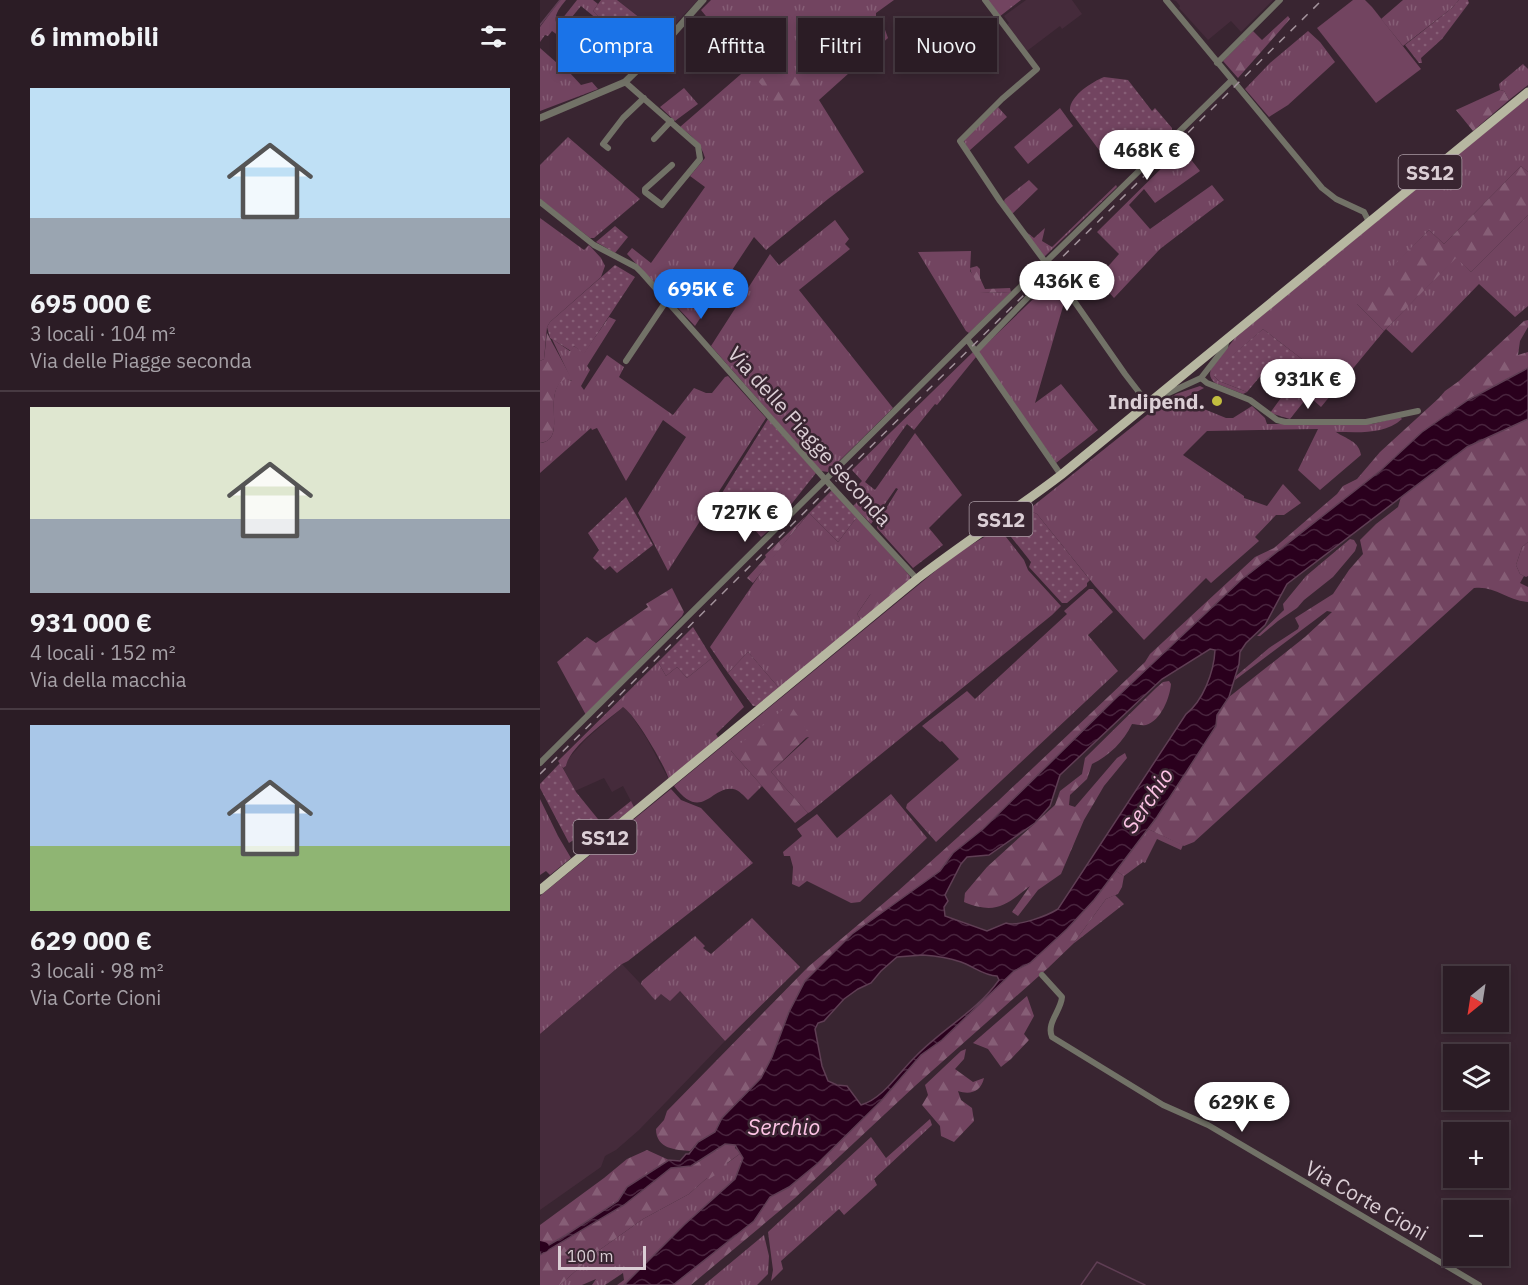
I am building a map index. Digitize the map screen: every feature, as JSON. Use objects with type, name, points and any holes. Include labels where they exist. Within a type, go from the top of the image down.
[{"type":"main road","name":"SS12","points":[[540,890],[917,579],[1061,475],[1528,92]]},
{"type":"street","points":[[540,118],[625,82],[663,45],[703,0]]},
{"type":"street","points":[[985,0],[1037,69],[1002,99],[960,141],[1011,218],[1046,263]]},
{"type":"street","points":[[1166,0],[1322,188],[1336,199],[1364,212],[1369,222]]},
{"type":"street","points":[[1217,63],[1280,0]]},
{"type":"street","points":[[540,763],[967,339],[1232,80]]},
{"type":"street","points":[[625,82],[698,146],[700,157],[662,205],[645,192],[645,189],[672,165]]},
{"type":"street","points":[[608,148],[603,144],[623,118],[644,98]]},
{"type":"street","points":[[654,139],[670,121]]},
{"type":"street","name":"Via delle Piagge seconda","points":[[540,202],[594,245],[636,267],[826,481],[917,579]]},
{"type":"street","points":[[976,351],[1049,278],[1058,278],[1125,374],[1151,402],[1202,378],[1225,347],[1227,338]]},
{"type":"street","points":[[626,361],[667,300]]},
{"type":"street","points":[[967,339],[1061,475]]},
{"type":"street","points":[[1202,378],[1207,383],[1250,400],[1277,420],[1285,422],[1366,422],[1418,411]]},
{"type":"street","name":"Via Corte Cioni","points":[[1042,975],[1062,997],[1061,1006],[1050,1027],[1052,1037],[1164,1104],[1208,1125],[1479,1285]]},
{"type":"shaded area","points":[[617,0],[698,0],[674,25],[674,18],[640,18]]},
{"type":"shaded area","points":[[1026,0],[1072,0],[1082,14],[1062,29],[1060,26],[1027,51],[1007,25],[1009,23],[1004,16]]},
{"type":"shaded area","points":[[1173,0],[1273,0],[1241,32],[1231,21],[1208,40]]},
{"type":"shaded area","points":[[623,707],[628,710],[647,739],[669,780],[634,807],[623,786],[612,792],[604,778],[575,791],[563,768],[586,739]]},
{"type":"shaded area","points":[[622,964],[655,999],[661,993],[679,990],[725,1041],[639,1130],[616,1150],[605,1156],[601,1167],[540,1210],[540,1034]]},
{"type":"green space","points":[[560,0],[566,0],[556,17],[558,35],[552,31],[540,42],[540,27]]},
{"type":"green space","points":[[577,0],[593,0],[598,4],[593,11],[600,18],[596,18],[581,6],[571,18],[563,18]]},
{"type":"green space","points":[[601,0],[617,0],[640,18],[600,18],[593,11]]},
{"type":"green space","points":[[711,0],[894,0],[876,13],[877,18],[798,18],[798,72],[850,72],[819,100],[864,172],[766,250],[754,237],[695,326],[627,254],[632,248],[651,263],[705,187],[690,176],[705,158],[701,148],[696,140],[680,127],[743,72],[786,72],[786,18],[707,18],[701,10]]},
{"type":"green space","points":[[988,0],[1021,0],[999,17]]},
{"type":"green space","points":[[1353,0],[1365,0],[1372,7],[1421,69],[1376,103],[1317,28]]},
{"type":"green space","points":[[1403,0],[1459,0],[1403,46],[1381,19]]},
{"type":"green space","points":[[1459,0],[1468,0],[1469,3],[1442,39],[1421,58],[1422,63],[1419,63],[1405,45]]},
{"type":"green space","points":[[1288,16],[1290,19],[1238,78],[1223,61],[1253,31],[1262,40]]},
{"type":"green space","points":[[883,26],[884,27],[888,38],[883,42]]},
{"type":"green space","points":[[1308,31],[1320,42],[1335,62],[1288,105],[1269,117],[1245,89],[1270,63]]},
{"type":"green space","points":[[540,48],[558,62],[558,72],[569,72],[581,85],[592,82],[598,89],[540,111]]},
{"type":"green space","points":[[1523,64],[1528,69],[1528,85],[1509,100],[1504,91],[1500,90],[1499,84]]},
{"type":"green space","points":[[769,73],[801,74],[805,77],[801,88],[778,107],[767,99],[769,94],[758,81]]},
{"type":"green space","points":[[1104,77],[1128,80],[1152,111],[1155,108],[1172,128],[1172,132],[1158,146],[1152,140],[1115,167],[1099,150],[1070,111],[1077,95]]},
{"type":"green space","points":[[684,88],[698,104],[675,121],[660,107]]},
{"type":"green space","points":[[1500,90],[1504,91],[1509,100],[1473,131],[1456,110]]},
{"type":"green space","points":[[1528,97],[1528,172],[1521,166],[1444,244],[1429,230],[1357,304],[1384,331],[1321,407],[1309,396],[1324,376],[1263,329],[1217,369],[1214,376],[1219,381],[1247,392],[1243,394],[1213,381],[1210,376],[1211,369],[1235,338]]},
{"type":"green space","points":[[998,107],[1007,117],[969,151],[964,141],[966,137]]},
{"type":"green space","points":[[1060,108],[1073,126],[1028,164],[1014,147]]},
{"type":"green space","points":[[568,137],[640,199],[594,238],[590,238],[540,199],[540,165]]},
{"type":"green space","points":[[1182,148],[1200,171],[1155,203],[1144,189],[1129,205],[1150,229],[1212,185],[1224,200],[1160,249],[1114,298],[1097,279],[1119,254],[1097,232]]},
{"type":"green space","points":[[1521,166],[1528,172],[1528,215],[1471,272],[1456,258],[1384,331],[1356,303],[1429,230],[1444,244]]},
{"type":"green space","points":[[1029,180],[1038,189],[1011,215],[1005,199]]},
{"type":"green space","points":[[1116,185],[1117,187],[1044,257],[1025,231],[1034,238],[1045,228],[1042,241],[1052,247]]},
{"type":"green space","points":[[1528,215],[1528,306],[1515,317],[1479,284],[1412,353],[1386,329],[1456,257],[1471,272]]},
{"type":"green space","points":[[540,218],[584,250],[589,245],[605,266],[601,277],[550,322],[547,327],[544,359],[540,361]]},
{"type":"green space","points":[[835,220],[849,239],[845,244],[850,249],[799,290],[893,408],[828,472],[821,471],[711,346],[770,254],[779,265]]},
{"type":"green space","points":[[615,226],[628,237],[615,253],[596,242]]},
{"type":"green space","points":[[971,251],[970,271],[980,284],[980,293],[1011,292],[969,333],[918,252]]},
{"type":"green space","points":[[615,265],[635,277],[584,354],[574,346],[571,351],[550,338],[547,327],[550,322]]},
{"type":"green space","points":[[977,266],[980,269],[980,278],[985,289],[1010,288],[1011,292],[980,293],[979,285],[970,268]]},
{"type":"green space","points":[[1051,282],[1057,284],[1066,296],[1035,403],[1061,384],[1098,430],[1056,463],[978,352]]},
{"type":"green space","points":[[609,317],[616,320],[587,366],[590,370],[581,386],[584,390],[607,355],[624,367],[619,377],[673,415],[694,388],[712,393],[728,376],[766,418],[668,571],[638,513],[686,437],[663,420],[626,481],[597,428],[592,430],[591,428],[540,473],[540,443],[548,440],[553,434],[555,394],[558,385],[565,378],[572,381],[552,339],[570,351],[574,346],[584,353]]},
{"type":"green space","points":[[1528,320],[1528,327],[1520,341],[1518,355],[1528,352],[1528,368],[1468,400],[1422,432],[1380,471],[1241,580],[1117,697],[983,829],[953,853],[940,871],[852,934],[805,981],[761,1078],[722,1118],[715,1132],[698,1142],[690,1151],[668,1147],[659,1141],[656,1129],[664,1120],[667,1111],[808,967],[898,891],[998,801],[1145,662],[1150,654],[1255,557],[1274,548],[1337,494],[1343,486],[1357,479],[1380,452],[1445,391],[1459,381],[1524,321]]},
{"type":"green space","points":[[1263,329],[1324,376],[1290,419],[1270,413],[1286,391],[1263,373],[1247,392],[1219,381],[1214,376],[1216,369]]},
{"type":"green space","points":[[547,333],[573,381],[565,379],[558,386],[555,395],[553,434],[548,440],[540,443],[540,361],[544,359]]},
{"type":"green space","points":[[973,352],[976,357],[937,405],[935,404],[914,430],[907,424],[865,482],[875,490],[915,433],[962,495],[929,528],[943,545],[913,568],[877,528],[877,523],[898,489],[896,488],[871,524],[853,506],[863,496],[856,487],[862,481],[852,470]]},
{"type":"green space","points":[[1200,386],[1204,388],[1189,396],[1196,402],[1194,405],[1226,418],[1233,418],[1252,406],[1265,418],[1267,424],[1372,424],[1400,417],[1402,419],[1379,430],[1336,432],[1355,443],[1361,455],[1320,490],[1298,470],[1318,429],[1207,431],[1183,455],[1244,498],[1267,506],[1283,484],[1301,503],[1284,515],[1276,515],[1255,537],[1259,541],[1211,583],[1206,578],[1144,640],[1095,586],[1037,514],[1028,510],[1176,394]]},
{"type":"green space","points":[[768,419],[816,473],[774,526],[761,537],[722,493]]},
{"type":"green space","points":[[1528,419],[1528,542],[1522,547],[1516,565],[1520,574],[1524,576],[1520,583],[1528,587],[1528,602],[1488,589],[1474,588],[1194,842],[1184,846],[1148,829],[1216,726],[1217,715],[1229,697],[1305,637],[1332,612],[1327,611],[1235,680],[1236,676],[1269,648],[1298,629],[1295,618],[1333,594],[1363,554],[1360,540],[1398,507],[1401,497],[1467,447]]},
{"type":"green space","points":[[832,490],[857,517],[838,542],[809,513]]},
{"type":"green space","points":[[626,497],[653,545],[617,573],[610,566],[605,570],[593,558],[599,550],[588,533]]},
{"type":"green space","points":[[1028,510],[1037,514],[1090,580],[1087,586],[1067,603],[1062,603],[1029,567],[1031,562],[1004,528]]},
{"type":"green space","points":[[809,513],[838,542],[857,517],[910,576],[910,580],[870,595],[857,614],[862,622],[779,688],[748,652],[728,673],[710,647],[767,564]]},
{"type":"green space","points":[[806,516],[753,583],[747,578],[766,557],[765,555]]},
{"type":"green space","points":[[999,528],[1024,560],[1028,570],[1061,606],[810,812],[808,813],[771,772],[809,737],[731,751],[762,786],[748,800],[733,789],[718,792],[706,800],[692,802],[674,786],[956,554]]},
{"type":"green space","points":[[1350,539],[1354,540],[1357,545],[1355,551],[1333,577],[1297,608],[1257,636],[1284,610],[1283,604],[1306,576]]},
{"type":"green space","points":[[1528,542],[1528,576],[1526,577],[1520,574],[1516,565],[1522,547]]},
{"type":"green space","points":[[900,571],[910,580],[862,622],[857,614],[870,595]]},
{"type":"green space","points":[[672,588],[684,612],[682,616],[586,715],[557,662],[587,637],[596,643],[648,607],[646,604]]},
{"type":"green space","points":[[1089,589],[1093,589],[1113,612],[1088,635],[1118,671],[936,842],[906,808],[907,804],[959,759],[942,741],[940,742],[922,726],[967,691],[975,699],[1067,614],[1064,611]]},
{"type":"green space","points":[[693,627],[712,658],[687,678],[677,667],[666,676],[658,662]]},
{"type":"green space","points":[[748,652],[779,688],[757,706],[753,706],[728,673]]},
{"type":"green space","points":[[712,658],[744,707],[716,734],[719,739],[669,780],[649,741],[623,707],[574,750],[566,766],[563,768],[558,761],[658,662],[666,676],[677,667],[687,678]]},
{"type":"green space","points":[[1169,681],[1171,684],[1169,695],[1156,719],[1146,725],[1132,724],[1115,747],[1092,764],[1087,779],[1070,795],[1069,805],[1075,807],[1117,758],[1125,753],[1127,758],[1104,786],[1084,820],[1061,874],[1038,890],[1018,916],[1012,912],[1030,886],[1007,903],[993,908],[984,908],[964,902],[965,893],[987,867],[1055,805],[1060,791],[1082,774],[1085,758],[1156,688],[1163,682]]},
{"type":"green space","points":[[790,704],[810,734],[771,772],[808,813],[795,823],[731,751]]},
{"type":"green space","points":[[560,763],[576,792],[602,824],[631,801],[634,807],[600,834],[593,827],[569,843],[540,788],[540,784]]},
{"type":"green space","points":[[671,789],[681,800],[701,808],[753,863],[622,964],[540,1034],[540,896]]},
{"type":"green space","points":[[891,794],[927,838],[860,902],[851,903],[807,881],[799,887],[792,884],[793,867],[790,856],[784,856],[783,852],[802,836],[797,829],[817,814],[837,838]]},
{"type":"green space","points":[[540,799],[571,858],[550,875],[546,871],[540,875]]},
{"type":"green space","points":[[1148,829],[1183,845],[1181,850],[1157,839],[1145,863],[1143,862],[1124,876],[1116,871]]},
{"type":"green space","points":[[1116,871],[1124,876],[1118,894],[1106,899],[1073,944],[1048,968],[915,1086],[795,1198],[691,1285],[673,1285],[754,1221],[770,1197],[789,1187],[817,1164],[881,1101],[921,1055],[942,1040],[1014,971],[1030,963],[1067,929],[1094,900]]},
{"type":"green space","points":[[1115,895],[1124,904],[1073,944],[1106,899]]},
{"type":"green space","points":[[752,918],[800,967],[725,1041],[680,991],[670,1001],[661,994],[655,1000],[641,984],[695,936],[705,946],[703,948],[711,954]]},
{"type":"green space","points":[[1027,996],[1034,1016],[1024,1034],[1029,1040],[1001,1067],[988,1049],[973,1043]]},
{"type":"green space","points":[[966,1049],[964,1059],[955,1069],[973,1082],[984,1078],[983,1083],[974,1091],[967,1093],[958,1091],[961,1100],[972,1108],[974,1121],[954,1142],[941,1136],[940,1126],[922,1105],[928,1095],[925,1085]]},
{"type":"green space","points":[[930,1119],[932,1125],[874,1179],[877,1185],[844,1215],[839,1209],[781,1261],[783,1269],[771,1281],[773,1270],[768,1232],[871,1137],[886,1158]]},
{"type":"green space","points":[[725,1144],[735,1145],[741,1153],[727,1163],[726,1168],[709,1179],[707,1178],[689,1194],[643,1219],[598,1251],[560,1285],[540,1285],[540,1255],[624,1205],[671,1168],[691,1166]]},
{"type":"green space","points":[[647,1150],[669,1160],[627,1187],[618,1201],[540,1250],[540,1225],[627,1159]]},
{"type":"green space","points":[[741,1153],[743,1158],[735,1179],[624,1285],[617,1285],[624,1280],[623,1273],[605,1285],[592,1285],[596,1279],[582,1285],[560,1285],[598,1251],[643,1219],[689,1194]]},
{"type":"green space","points":[[764,1235],[769,1256],[768,1274],[757,1285],[704,1285]]},
{"type":"water","name":"Serchio","points":[[1528,368],[1528,419],[1467,447],[1287,584],[1265,625],[1240,652],[1239,664],[1229,697],[1217,715],[1216,726],[1157,817],[1094,900],[1030,963],[1014,971],[942,1040],[921,1055],[881,1101],[817,1164],[789,1187],[770,1197],[754,1221],[673,1285],[624,1285],[684,1225],[735,1179],[743,1158],[735,1145],[725,1144],[691,1166],[671,1168],[624,1205],[540,1255],[540,1250],[618,1201],[627,1187],[669,1160],[680,1161],[698,1142],[715,1132],[722,1118],[761,1078],[805,981],[852,934],[940,871],[953,853],[983,829],[1117,697],[1241,580],[1380,471],[1422,432],[1468,400]],"holes":[[[1210,649],[1215,650],[1214,659],[1210,676],[1198,702],[1186,714],[1058,909],[1032,920],[1006,923],[987,931],[945,916],[944,907],[948,901],[945,895],[967,857],[989,855],[1035,823],[1050,806],[1060,775],[1162,679]],[[923,955],[961,962],[983,973],[997,976],[999,980],[970,1011],[916,1056],[884,1091],[861,1105],[847,1086],[828,1081],[822,1066],[815,1029],[818,1023],[824,1021],[844,999],[871,983],[897,957]]]},
{"type":"waterway","points":[[540,25],[560,0]]},
{"type":"waterway","points":[[540,1246],[544,1247]]},
{"type":"waterway","points":[[1081,1285],[1097,1262],[1145,1285]]},
{"type":"railway","points":[[540,774],[1322,0]]},
{"type":"place","name":"Indipend.","points":[[1217,401]]}]
